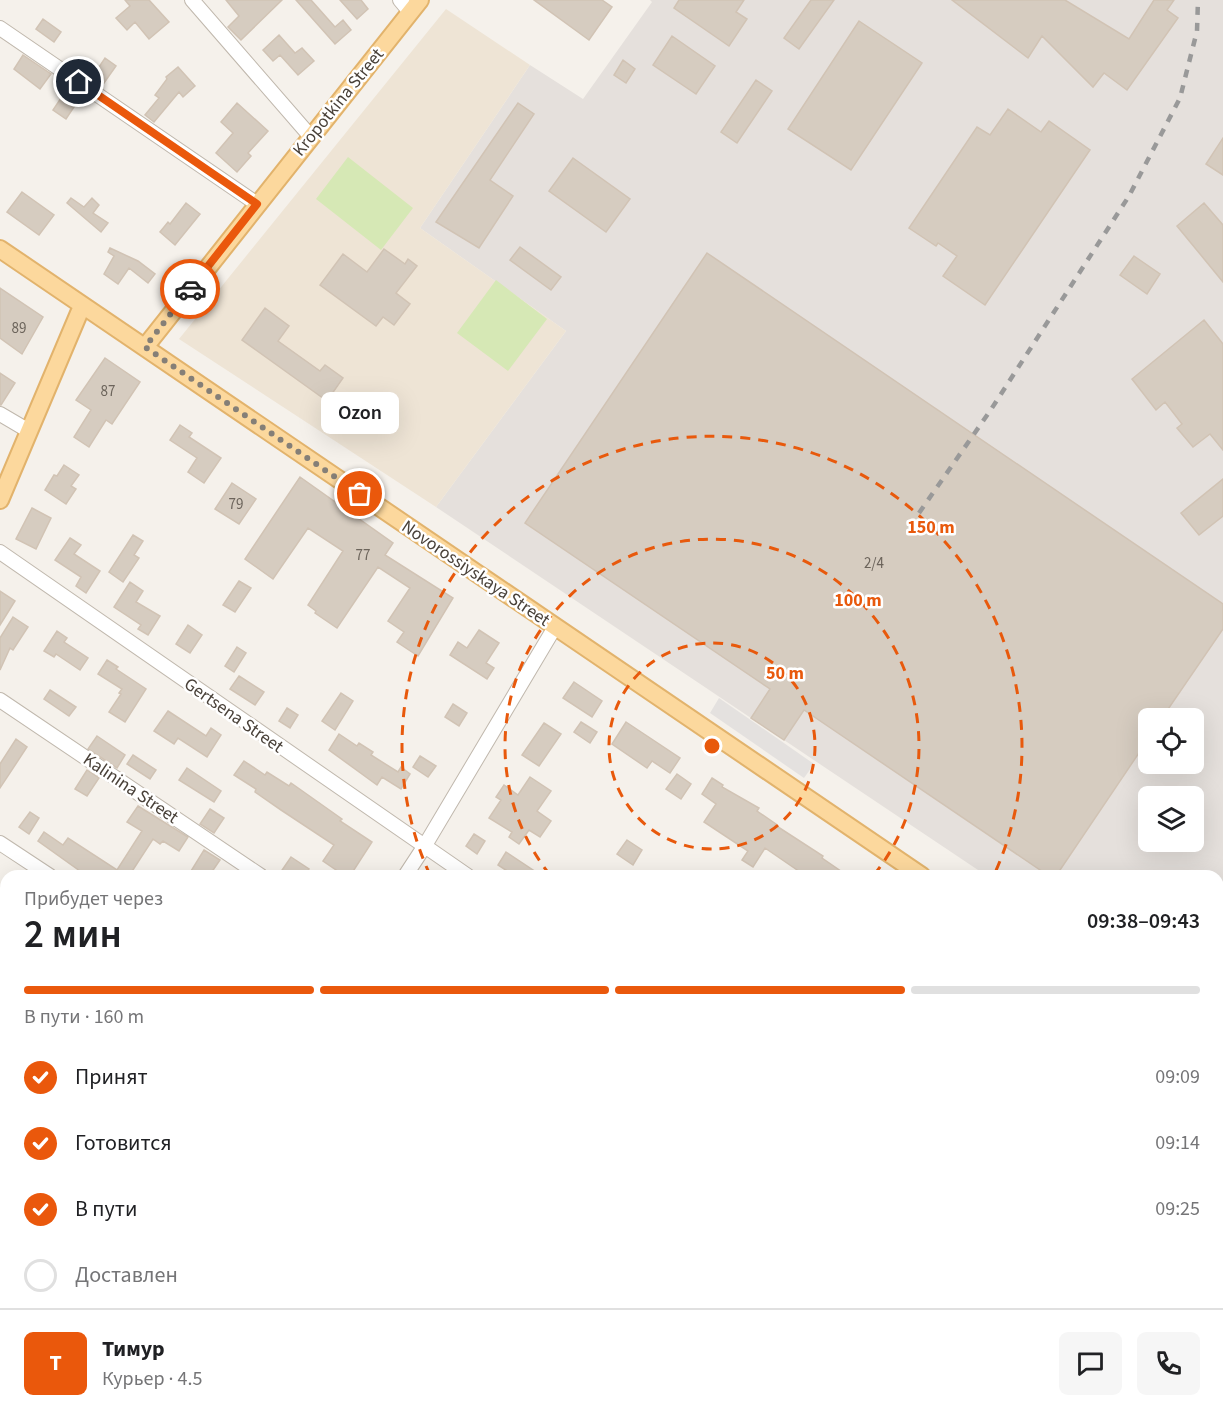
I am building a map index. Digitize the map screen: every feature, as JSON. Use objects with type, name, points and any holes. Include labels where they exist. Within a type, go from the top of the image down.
[{"type":"main road","name":"Kropotkina Street","points":[[145,347],[310,137],[410,4]]},
{"type":"main road","name":"Novorossiyskaya Street","points":[[0,249],[907,870]]},
{"type":"main road","points":[[0,500],[82,306]]},
{"type":"street","points":[[192,0],[310,137]]},
{"type":"street","points":[[0,28],[257,204]]},
{"type":"street","points":[[0,414],[29,431]]},
{"type":"street","name":"Gertsena Street","points":[[0,552],[459,870]]},
{"type":"street","points":[[409,870],[555,627]]},
{"type":"street","name":"Kalinina Street","points":[[0,700],[252,870]]},
{"type":"street","points":[[0,843],[41,870]]},
{"type":"shaded area","points":[[650,0],[1223,0],[1223,870],[978,870],[436,507],[566,331],[420,228],[530,65],[583,99],[652,2]]},
{"type":"shaded area","points":[[446,9],[530,65],[420,228],[566,331],[436,507],[179,339]]},
{"type":"shaded area","points":[[719,698],[814,764],[804,778],[710,713]]},
{"type":"green space","points":[[348,157],[413,208],[381,250],[316,199]]},
{"type":"green space","points":[[496,280],[547,319],[508,371],[457,333]]},
{"type":"building","points":[[125,0],[149,0],[169,22],[149,39],[135,22],[127,30],[116,18],[130,6]]},
{"type":"building","points":[[226,0],[282,0],[241,40],[228,27],[239,16]]},
{"type":"building","points":[[296,0],[311,0],[335,27],[343,20],[351,30],[335,44]]},
{"type":"building","points":[[340,0],[361,0],[368,9],[357,19]]},
{"type":"building","points":[[534,0],[602,0],[612,7],[589,40]]},
{"type":"building","points":[[679,0],[744,0],[736,12],[747,19],[729,46],[674,8]]},
{"type":"building","points":[[811,0],[834,0],[799,49],[784,38]]},
{"type":"building","points":[[952,0],[1065,0],[1129,39],[1154,0],[1174,0],[1167,10],[1178,18],[1127,90],[1104,73],[1093,87],[1042,36],[1028,58]]},
{"type":"building","points":[[43,19],[61,32],[54,42],[36,29]]},
{"type":"building","points":[[859,21],[922,63],[851,170],[788,129]]},
{"type":"building","points":[[279,35],[295,53],[302,48],[314,61],[298,75],[280,55],[273,61],[263,50]]},
{"type":"building","points":[[672,36],[715,66],[696,94],[653,65]]},
{"type":"building","points":[[23,55],[51,74],[40,89],[14,69]]},
{"type":"building","points":[[105,58],[116,66],[104,83],[93,76]]},
{"type":"building","points":[[623,60],[635,69],[626,83],[614,75]]},
{"type":"building","points":[[178,67],[195,86],[183,97],[179,92],[154,122],[145,115],[159,98],[155,95],[167,79],[166,77]]},
{"type":"building","points":[[756,80],[772,91],[737,143],[721,132]]},
{"type":"building","points":[[69,86],[82,95],[66,119],[53,110]]},
{"type":"building","points":[[237,103],[268,131],[248,153],[251,156],[237,172],[216,153],[233,133],[221,122]]},
{"type":"building","points":[[518,103],[534,114],[490,180],[513,196],[479,248],[436,222]]},
{"type":"building","points":[[1008,109],[1041,132],[1049,121],[1090,150],[985,305],[943,276],[957,256],[938,243],[936,246],[909,228],[977,127],[990,135]]},
{"type":"building","points":[[1223,138],[1223,175],[1206,164]]},
{"type":"building","points":[[573,158],[630,199],[606,232],[549,191]]},
{"type":"building","points":[[22,192],[54,215],[39,235],[7,212]]},
{"type":"building","points":[[71,198],[84,207],[92,198],[99,205],[93,213],[108,223],[101,232],[67,203]]},
{"type":"building","points":[[186,203],[200,214],[175,245],[160,232],[168,222],[170,224]]},
{"type":"building","points":[[1204,203],[1223,225],[1223,282],[1177,226]]},
{"type":"building","points":[[520,247],[561,277],[551,290],[510,260]]},
{"type":"building","points":[[110,248],[138,261],[155,274],[148,283],[129,268],[118,284],[104,274],[114,256],[108,252]]},
{"type":"building","points":[[384,249],[405,264],[408,259],[417,266],[396,293],[410,304],[394,325],[383,317],[376,326],[320,285],[343,254],[367,272]]},
{"type":"building","points":[[707,253],[1223,604],[1223,629],[1169,708],[1138,708],[1138,754],[1060,870],[1040,870],[804,710],[784,740],[751,718],[770,689],[525,523]]},
{"type":"building","points":[[1134,256],[1160,274],[1147,294],[1120,275]]},
{"type":"building","points":[[0,288],[43,317],[22,354],[0,338]]},
{"type":"building","points":[[265,308],[289,326],[278,341],[320,371],[325,365],[343,378],[327,401],[242,340]]},
{"type":"building","points":[[1204,320],[1223,344],[1223,450],[1210,434],[1193,447],[1177,428],[1182,424],[1165,402],[1156,410],[1132,379]]},
{"type":"building","points":[[105,358],[140,382],[112,424],[106,420],[89,447],[74,437],[91,410],[76,400]]},
{"type":"building","points":[[0,373],[15,383],[1,405],[0,405]]},
{"type":"building","points":[[180,425],[192,433],[189,437],[221,458],[204,483],[188,472],[197,458],[170,440]]},
{"type":"building","points":[[64,465],[79,475],[71,486],[76,489],[66,504],[45,490],[54,475],[57,476]]},
{"type":"building","points":[[300,477],[393,543],[385,555],[453,598],[418,656],[397,642],[404,632],[388,621],[410,588],[378,567],[337,628],[315,613],[316,611],[308,605],[343,551],[308,528],[273,579],[245,559]]},
{"type":"building","points":[[1223,479],[1223,516],[1199,535],[1181,513]]},
{"type":"building","points":[[232,483],[256,499],[239,524],[215,509]]},
{"type":"building","points":[[32,508],[51,518],[36,549],[16,539]]},
{"type":"building","points":[[133,535],[143,541],[134,555],[139,558],[123,582],[109,572]]},
{"type":"building","points":[[70,538],[81,545],[74,554],[100,571],[86,593],[76,586],[81,577],[55,560]]},
{"type":"building","points":[[239,581],[251,588],[235,612],[223,605]]},
{"type":"building","points":[[130,582],[143,591],[136,602],[160,616],[148,635],[138,629],[141,625],[114,607]]},
{"type":"building","points":[[0,591],[15,601],[0,625]]},
{"type":"building","points":[[13,617],[28,627],[13,650],[10,648],[0,670],[0,638]]},
{"type":"building","points":[[188,625],[202,635],[190,653],[176,644]]},
{"type":"building","points":[[479,630],[499,643],[486,663],[494,668],[487,679],[450,655],[458,642],[467,648]]},
{"type":"building","points":[[57,631],[67,638],[64,642],[88,658],[80,670],[56,654],[54,657],[44,651]]},
{"type":"building","points":[[237,647],[246,653],[234,672],[225,666]]},
{"type":"building","points":[[107,660],[118,667],[116,669],[146,689],[125,722],[109,712],[122,689],[98,674]]},
{"type":"building","points":[[239,676],[264,692],[255,705],[230,689]]},
{"type":"building","points":[[574,682],[602,701],[592,717],[563,698]]},
{"type":"building","points":[[50,690],[76,707],[69,716],[44,699]]},
{"type":"building","points":[[341,693],[353,701],[335,730],[322,721]]},
{"type":"building","points":[[453,704],[467,713],[459,726],[445,717]]},
{"type":"building","points":[[287,708],[298,715],[290,728],[279,721]]},
{"type":"building","points":[[168,711],[206,736],[211,728],[221,735],[207,757],[178,738],[174,744],[154,731]]},
{"type":"building","points":[[581,722],[597,732],[590,743],[574,732]]},
{"type":"building","points":[[626,722],[680,758],[670,773],[652,761],[647,768],[612,744]]},
{"type":"building","points":[[544,723],[561,734],[539,766],[522,755]]},
{"type":"building","points":[[339,734],[357,746],[359,743],[373,752],[371,755],[398,772],[401,767],[410,774],[401,789],[382,777],[377,785],[329,750]]},
{"type":"building","points":[[97,736],[125,755],[117,768],[88,749]]},
{"type":"building","points":[[16,739],[27,747],[0,788],[0,764]]},
{"type":"building","points":[[133,755],[156,770],[150,779],[127,764]]},
{"type":"building","points":[[420,756],[436,766],[428,777],[413,767]]},
{"type":"building","points":[[244,761],[265,775],[267,772],[289,786],[291,783],[342,819],[340,821],[372,842],[354,870],[336,870],[323,861],[334,845],[255,792],[256,789],[234,775]]},
{"type":"building","points":[[187,768],[221,791],[214,802],[179,780]]},
{"type":"building","points":[[87,770],[99,778],[87,796],[75,789]]},
{"type":"building","points":[[677,774],[691,784],[681,799],[666,789]]},
{"type":"building","points":[[530,777],[551,791],[537,811],[551,821],[540,837],[529,830],[519,844],[509,837],[512,832],[489,818],[501,800],[496,797],[504,785],[518,795]]},
{"type":"building","points":[[712,778],[723,785],[722,787],[759,808],[757,811],[775,825],[823,856],[822,858],[839,870],[797,870],[765,848],[753,867],[742,860],[748,851],[704,822],[716,804],[702,794]]},
{"type":"building","points":[[138,806],[188,837],[179,851],[163,841],[160,844],[153,839],[133,870],[117,870],[142,831],[127,822]]},
{"type":"building","points":[[210,809],[224,818],[214,833],[200,824]]},
{"type":"building","points":[[30,812],[39,818],[29,834],[19,827]]},
{"type":"building","points":[[44,832],[63,845],[68,838],[117,870],[79,870],[38,841]]},
{"type":"building","points":[[474,834],[485,841],[477,854],[466,846]]},
{"type":"building","points":[[627,840],[642,850],[633,865],[617,854]]},
{"type":"building","points":[[204,850],[220,860],[213,870],[192,870]]},
{"type":"building","points":[[506,852],[533,870],[506,870],[498,865]]},
{"type":"building","points":[[291,857],[309,869],[308,870],[282,870]]},
{"type":"railway","points":[[919,513],[990,411],[1129,196],[1180,98],[1197,31],[1198,0]]},
{"type":"way so far","points":[[190,289],[145,347],[360,494]]},
{"type":"place","name":"Ozon","points":[[360,494]]},
{"type":"route","points":[[79,82],[257,204],[190,289]]}]
